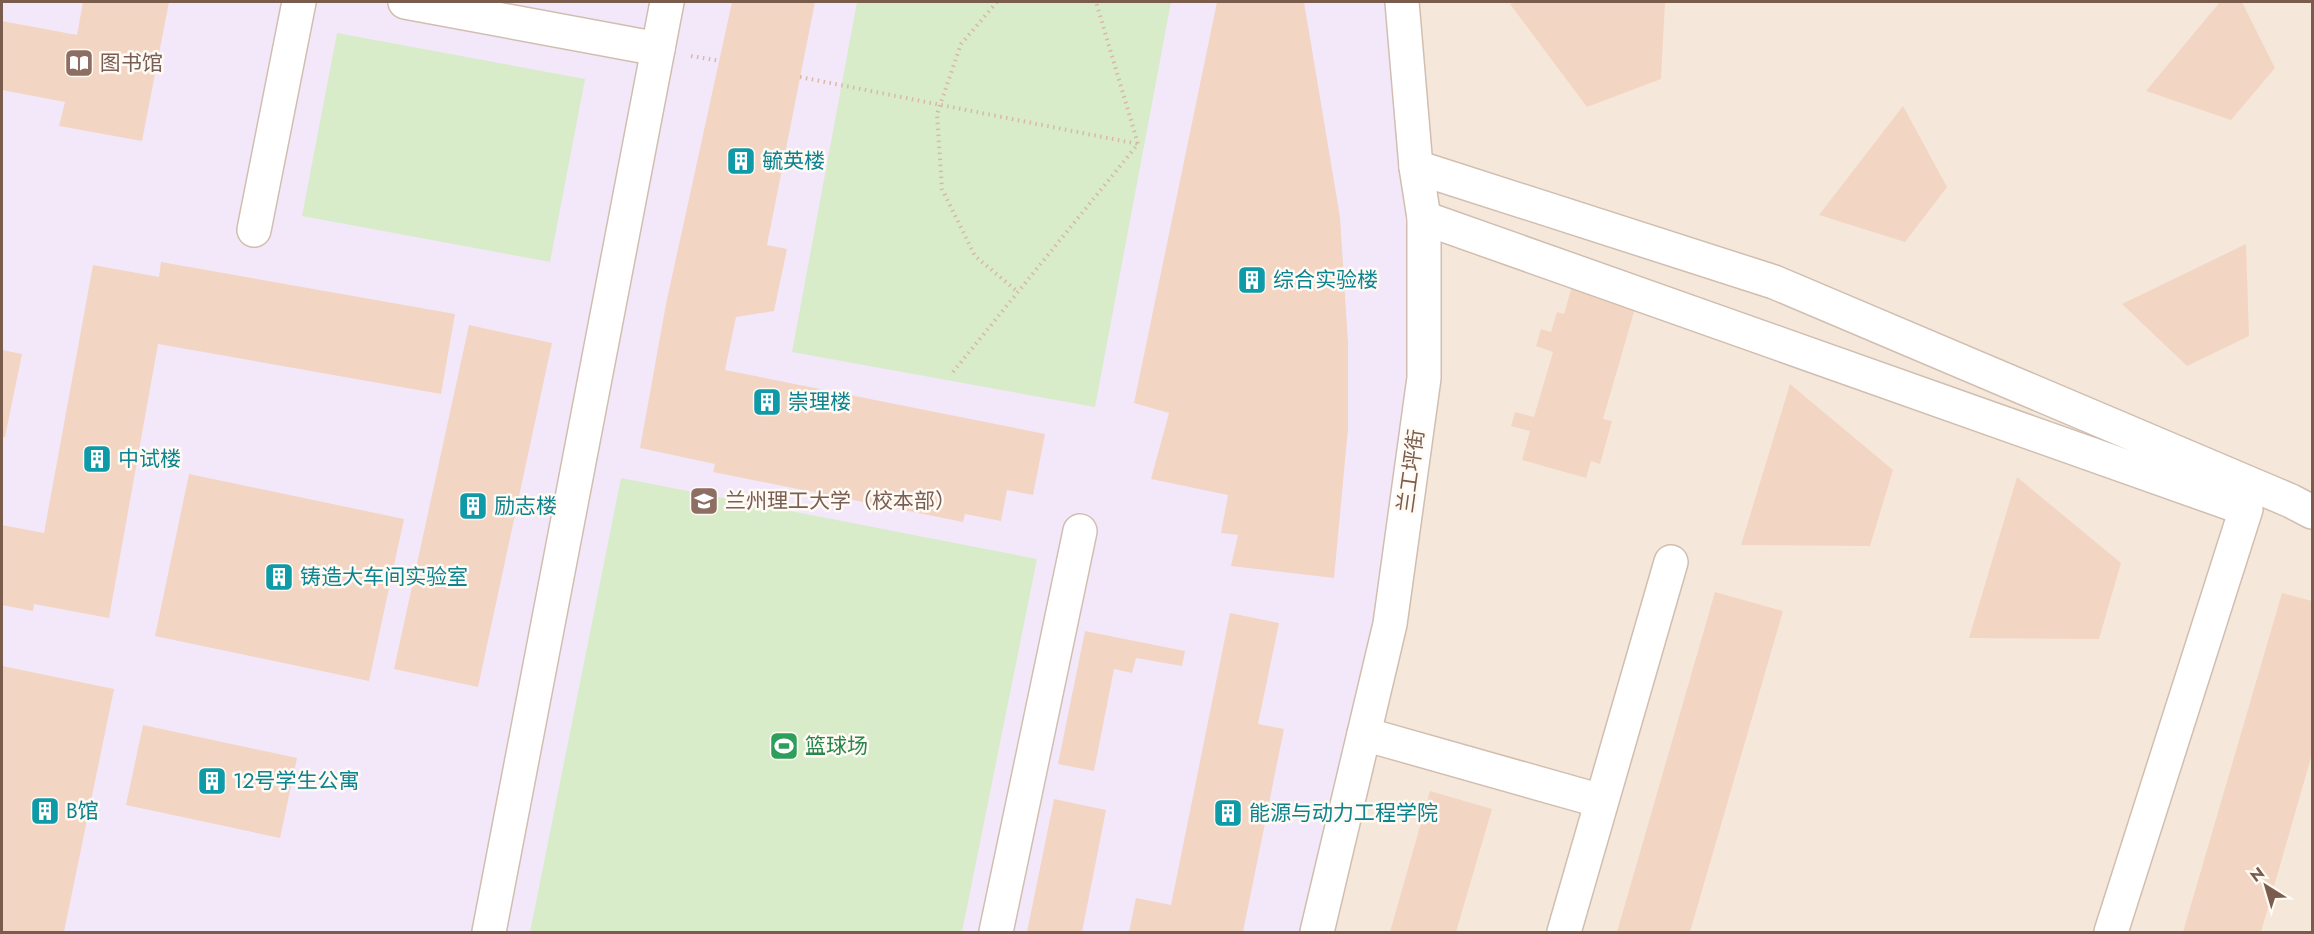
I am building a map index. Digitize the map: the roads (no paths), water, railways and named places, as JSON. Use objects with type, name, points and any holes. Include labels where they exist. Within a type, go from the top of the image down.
[{"type":"street","points":[[254,230],[299,2]]},
{"type":"street","points":[[405,2],[658,49]]},
{"type":"street","points":[[489,933],[667,2]]},
{"type":"street","name":"兰工坪街","points":[[1317,933],[1390,624],[1424,378],[1424,218],[1416,167],[1402,2]]},
{"type":"street","points":[[1416,167],[1774,282],[2313,512]]},
{"type":"street","points":[[1424,218],[2246,508],[2110,933]]},
{"type":"street","points":[[996,933],[1080,531]]},
{"type":"street","points":[[1564,933],[1671,562]]},
{"type":"street","points":[[1364,734],[1601,801]]},
{"type":"place","name":"图书馆","points":[[79,63]]},
{"type":"place","name":"毓英楼","points":[[741,161]]},
{"type":"place","name":"综合实验楼","points":[[1252,280]]},
{"type":"place","name":"崇理楼","points":[[767,402]]},
{"type":"place","name":"中试楼","points":[[97,459]]},
{"type":"place","name":"兰州理工大学（校本部）","points":[[704,501]]},
{"type":"place","name":"励志楼","points":[[473,506]]},
{"type":"place","name":"铸造大车间实验室","points":[[279,577]]},
{"type":"place","name":"篮球场","points":[[784,746]]},
{"type":"place","name":"12号学生公寓","points":[[212,781]]},
{"type":"place","name":"B馆","points":[[45,811]]},
{"type":"place","name":"能源与动力工程学院","points":[[1228,813]]}]
